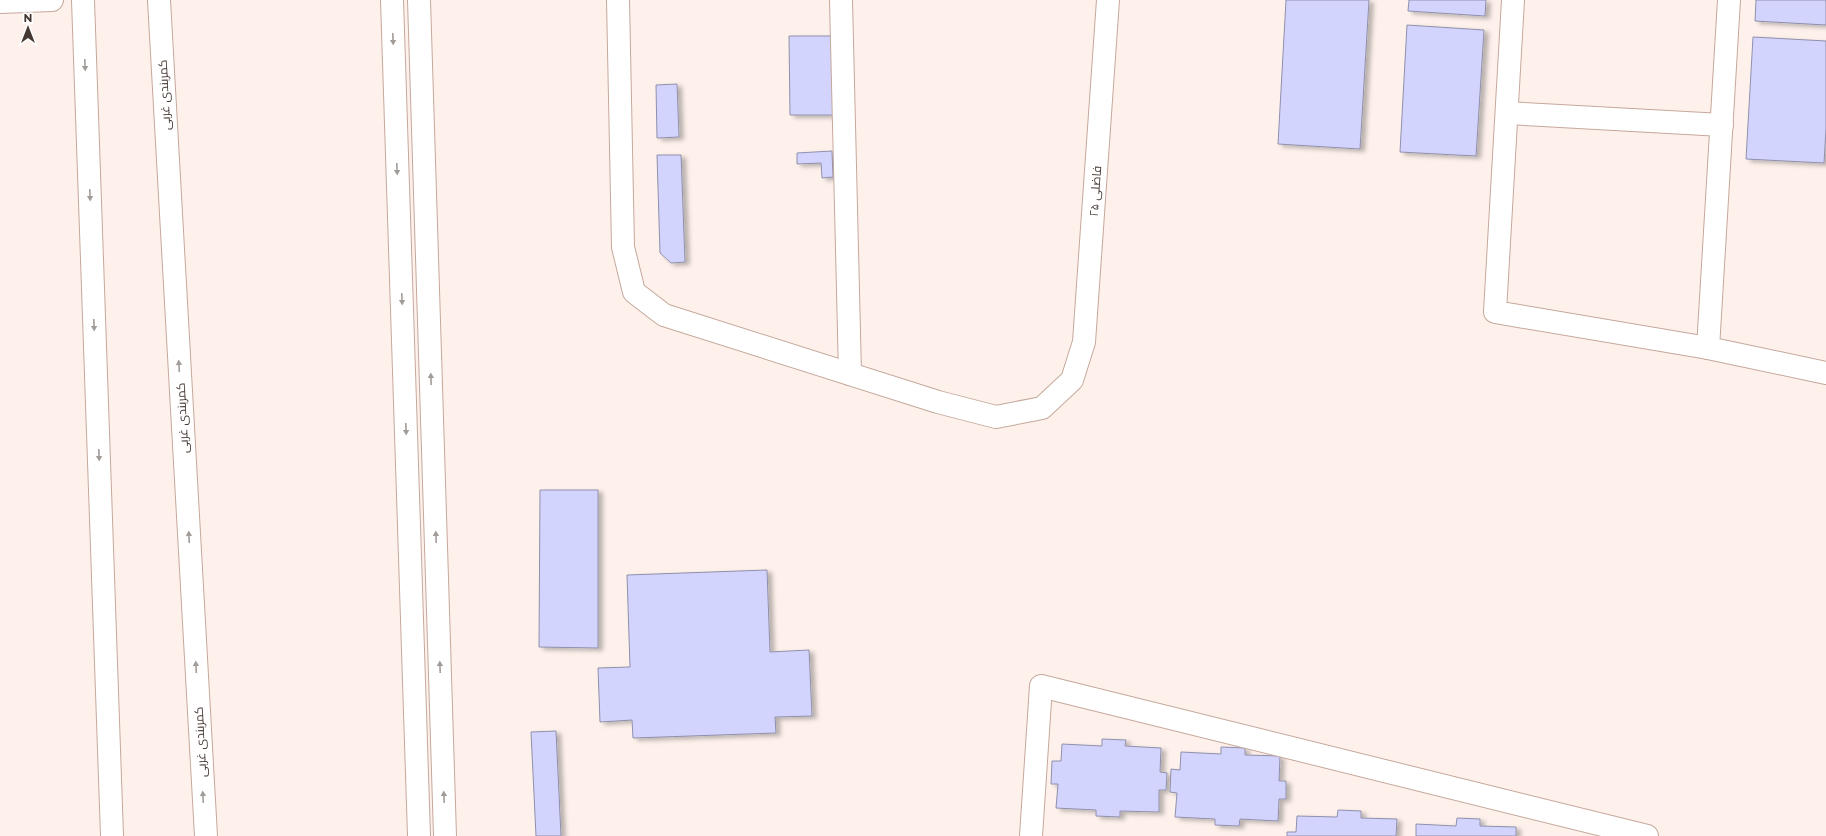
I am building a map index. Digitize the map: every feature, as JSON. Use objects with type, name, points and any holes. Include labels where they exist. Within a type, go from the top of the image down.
[{"type":"main road","points":[[0,2],[52,0]]},
{"type":"main road","points":[[83,0],[112,836]]},
{"type":"main road","name":"کمربندی غربی","points":[[159,0],[206,836]]},
{"type":"main road","points":[[392,0],[419,836]]},
{"type":"main road","points":[[419,0],[445,836]]},
{"type":"main road","points":[[618,0],[623,247],[634,292],[664,315],[850,374],[841,0]]},
{"type":"main road","name":"فاضلی ۲۵","points":[[850,374],[938,402],[996,417],[1042,408],[1072,380],[1084,342],[1108,0]]},
{"type":"main road","points":[[1514,0],[1495,312],[1708,348],[1826,373]]},
{"type":"main road","points":[[1708,348],[1729,0]]},
{"type":"main road","points":[[1507,113],[1722,125]]},
{"type":"main road","points":[[1031,836],[1041,686],[1647,836]]},
{"type":"building","points":[[1286,0],[1369,0],[1360,149],[1278,144]]},
{"type":"building","points":[[1409,0],[1486,0],[1485,16],[1408,11]]},
{"type":"building","points":[[1756,0],[1826,0],[1826,25],[1755,21]]},
{"type":"building","points":[[1407,25],[1484,30],[1476,156],[1400,152]]},
{"type":"building","points":[[789,36],[836,36],[837,115],[790,115]]},
{"type":"building","points":[[1753,37],[1826,41],[1826,129],[1824,163],[1746,159]]},
{"type":"building","points":[[677,84],[679,137],[657,138],[656,85]]},
{"type":"building","points":[[832,151],[833,177],[822,178],[821,163],[797,164],[797,153]]},
{"type":"building","points":[[657,155],[681,155],[685,262],[671,263],[660,253]]},
{"type":"building","points":[[540,490],[598,490],[598,648],[539,647]]},
{"type":"building","points":[[767,570],[770,652],[809,650],[812,716],[775,717],[776,733],[633,738],[632,720],[600,722],[598,668],[630,667],[627,575]]},
{"type":"building","points":[[556,731],[561,836],[536,836],[531,732]]},
{"type":"building","points":[[1102,739],[1126,740],[1125,746],[1161,748],[1160,772],[1167,773],[1166,790],[1159,790],[1159,812],[1120,811],[1120,817],[1096,816],[1096,810],[1056,808],[1058,784],[1051,784],[1052,761],[1061,761],[1062,744],[1102,746]]},
{"type":"building","points":[[1221,747],[1245,748],[1245,755],[1280,756],[1279,781],[1286,781],[1286,799],[1279,799],[1278,821],[1240,819],[1239,826],[1215,825],[1215,819],[1175,817],[1177,793],[1170,792],[1171,769],[1180,770],[1181,752],[1221,754]]},
{"type":"building","points":[[1338,810],[1361,811],[1361,818],[1397,819],[1396,836],[1287,836],[1287,832],[1296,832],[1297,816],[1337,817]]},
{"type":"building","points":[[1457,818],[1480,819],[1480,826],[1516,827],[1516,836],[1416,836],[1416,824],[1456,826]]}]
